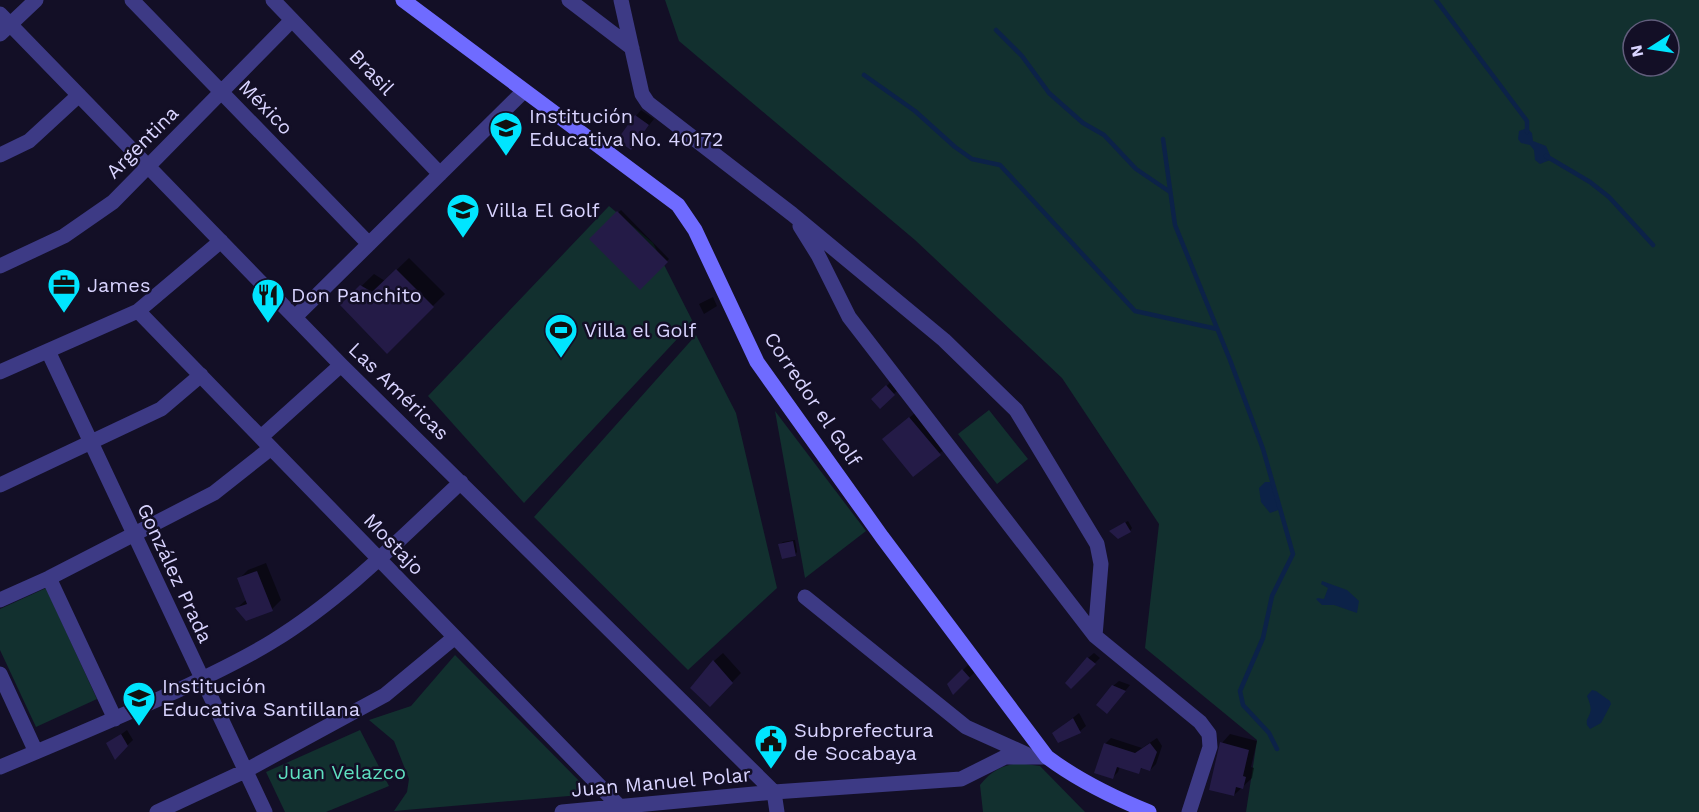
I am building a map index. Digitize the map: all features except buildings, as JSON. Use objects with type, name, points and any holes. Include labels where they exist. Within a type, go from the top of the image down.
[{"type":"street","points":[[6,30],[36,0]]},
{"type":"street","name":"México","points":[[132,0],[369,244]]},
{"type":"street","name":"Brasil","points":[[273,0],[440,174]]},
{"type":"street","name":"Corredor el Golf","points":[[403,0],[678,206],[695,230],[758,362],[1039,757],[1108,795],[1149,812]]},
{"type":"street","points":[[570,0],[632,48]]},
{"type":"street","points":[[621,0],[642,94],[648,103],[792,214],[945,340],[1016,410],[1097,544],[1101,564],[1095,636]]},
{"type":"street","name":"Las Américas","points":[[0,14],[6,30],[79,95],[341,365],[774,792]]},
{"type":"street","name":"Argentina","points":[[0,266],[64,236],[113,202],[292,20]]},
{"type":"street","points":[[295,317],[524,91]]},
{"type":"street","points":[[0,155],[29,141],[79,95]]},
{"type":"street","points":[[792,214],[818,255],[849,317],[1095,636],[1200,722],[1209,734],[1210,747],[1189,812]]},
{"type":"street","points":[[0,372],[138,311],[221,241]]},
{"type":"street","name":"Mostajo","points":[[138,311],[620,807]]},
{"type":"street","name":"González Prada","points":[[48,351],[265,812]]},
{"type":"street","points":[[0,600],[49,578],[214,493],[341,365]]},
{"type":"street","points":[[0,485],[160,409],[201,375]]},
{"type":"street","points":[[0,768],[115,719],[201,679],[274,641],[329,601],[379,559],[462,482]]},
{"type":"street","points":[[49,578],[115,719]]},
{"type":"street","points":[[805,597],[966,727],[1039,757]]},
{"type":"street","points":[[157,812],[245,771],[385,695],[455,637]]},
{"type":"street","points":[[0,674],[36,752]]},
{"type":"street","name":"Juan Manuel Polar","points":[[562,812],[774,792],[961,779],[1005,757],[1039,757]]},
{"type":"street","points":[[774,792],[777,812]]},
{"type":"green space","points":[[665,0],[1699,0],[1699,812],[1246,812],[1257,740],[1145,648],[1159,524],[1062,378],[915,240],[679,41]]},
{"type":"green space","name":"Villa el Golf","points":[[609,206],[653,243],[693,322],[524,503],[428,396]]},
{"type":"green space","name":"Villa el Golf","points":[[696,335],[736,413],[777,588],[688,670],[534,517]]},
{"type":"green space","points":[[989,410],[1028,459],[997,484],[958,434]]},
{"type":"green space","points":[[775,411],[866,531],[805,578]]},
{"type":"green space","points":[[46,588],[97,699],[36,727],[0,650],[0,609]]},
{"type":"green space","points":[[455,655],[592,794],[394,811],[407,792],[409,779],[394,741],[369,720],[411,706]]},
{"type":"green space","name":"Juan Velazco","points":[[360,730],[389,786],[326,812],[285,812],[266,772]]},
{"type":"green space","points":[[1018,763],[1040,766],[1085,812],[983,812],[980,785],[997,770]]},
{"type":"water","points":[[1527,128],[1532,133],[1533,141],[1546,146],[1550,160],[1540,164],[1535,160],[1534,150],[1530,145],[1521,143],[1518,139],[1519,131]]},
{"type":"water","points":[[1265,482],[1272,482],[1281,509],[1270,513],[1261,502],[1259,488]]},
{"type":"water","points":[[1322,581],[1347,590],[1359,601],[1357,613],[1334,605],[1322,605],[1316,599],[1324,599],[1328,588],[1321,584]]},
{"type":"water","points":[[1592,690],[1610,701],[1611,704],[1601,723],[1590,729],[1587,720],[1591,709],[1587,696]]},
{"type":"waterway","points":[[1436,0],[1527,121],[1527,132]]},
{"type":"waterway","points":[[996,30],[1022,56],[1049,93],[1083,123],[1104,135],[1136,169],[1170,192]]},
{"type":"waterway","points":[[864,75],[915,111],[972,159],[1000,165],[1135,311],[1217,329]]},
{"type":"waterway","points":[[1163,139],[1175,225],[1230,360],[1263,449],[1293,554],[1272,596],[1263,638],[1240,691],[1243,705],[1269,733],[1277,749]]},
{"type":"waterway","points":[[1546,156],[1590,182],[1609,197],[1653,245]]},
{"type":"place","name":"Institución Educativa No. 40172","points":[[506,157]]},
{"type":"place","name":"Villa El Golf","points":[[463,239]]},
{"type":"place","name":"James","points":[[64,314]]},
{"type":"place","name":"Don Panchito","points":[[268,324]]},
{"type":"place","name":"Villa el Golf","points":[[561,359]]},
{"type":"place","name":"Institución Educativa Santillana","points":[[139,727]]},
{"type":"place","name":"Subprefectura de Socabaya","points":[[771,770]]}]
